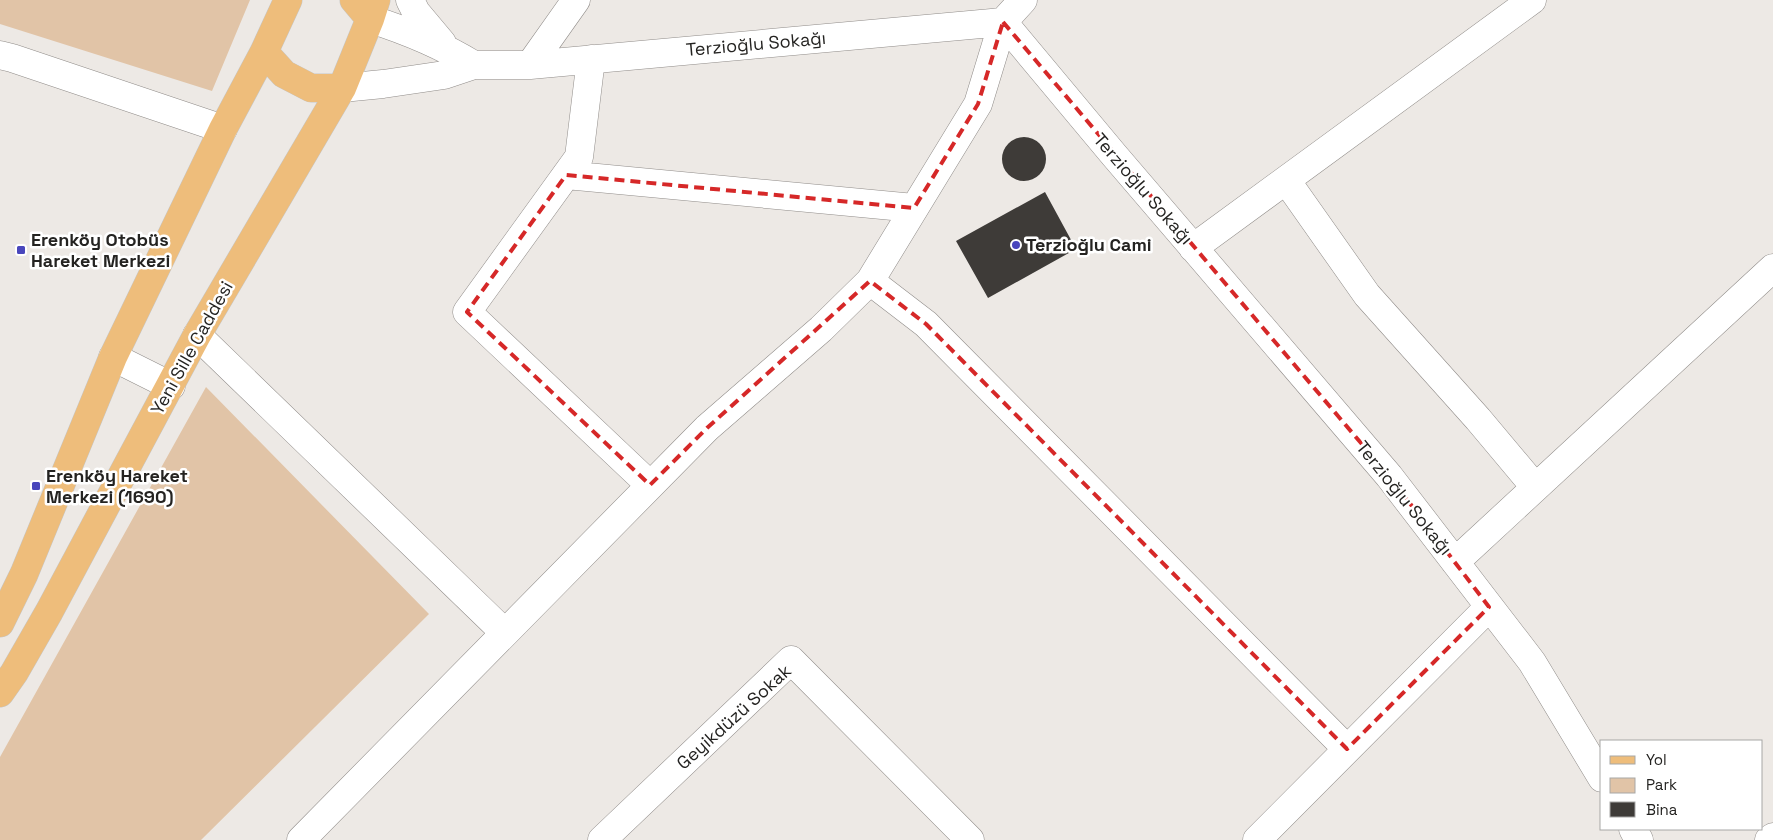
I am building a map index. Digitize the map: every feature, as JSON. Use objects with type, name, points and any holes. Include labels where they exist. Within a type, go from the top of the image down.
[{"type":"main road","points":[[0,623],[24,574],[113,356],[288,0]]},
{"type":"main road","name":"Yeni Sille Caddesi","points":[[0,693],[14,673],[49,612],[197,335],[342,88],[367,6]]},
{"type":"main road","points":[[264,52],[284,74],[311,88],[342,88]]},
{"type":"street","points":[[410,0],[416,12],[447,48]]},
{"type":"street","points":[[530,65],[576,0]]},
{"type":"street","points":[[302,840],[707,428],[821,329],[870,281],[978,104],[1003,22],[1023,0]]},
{"type":"street","points":[[1194,248],[1532,0]]},
{"type":"street","points":[[367,6],[409,32],[447,48],[474,65]]},
{"type":"street","name":"Terzioğlu Sokağı","points":[[474,65],[530,65],[1003,22],[1114,155],[1389,476],[1532,662],[1600,775]]},
{"type":"street","points":[[0,55],[223,129]]},
{"type":"street","points":[[592,59],[579,157],[466,312],[650,485]]},
{"type":"street","points":[[342,88],[444,75],[474,65]]},
{"type":"street","points":[[566,175],[914,208]]},
{"type":"street","points":[[1286,180],[1367,295],[1478,419],[1535,487]]},
{"type":"street","points":[[1455,562],[1773,268]]},
{"type":"street","points":[[870,281],[926,324],[1347,749]]},
{"type":"street","points":[[197,335],[504,633]]},
{"type":"street","points":[[113,356],[171,386]]},
{"type":"street","points":[[1257,840],[1489,607]]},
{"type":"street","name":"Geyikdüzü Sokak","points":[[602,840],[791,660],[970,840]]},
{"type":"street","points":[[1769,840],[1773,836]]},
{"type":"highlighted area","points":[[1003,22],[1389,476],[1489,607],[1347,749],[926,324],[870,281],[707,428],[650,485],[467,312],[566,175],[914,208],[978,104]]},
{"type":"green space","points":[[0,0],[250,0],[212,91],[0,24]]},
{"type":"green space","points":[[206,387],[429,614],[201,840],[0,840],[0,757]]},
{"type":"building","points":[[1024,137],[1036,141],[1042,147],[1046,159],[1042,171],[1036,177],[1024,181],[1012,177],[1006,171],[1002,159],[1006,147],[1012,141]]},
{"type":"building","name":"Terzioğlu Cami","points":[[1045,192],[1076,249],[988,298],[956,241]]},
{"type":"place","name":"Terzioğlu Cami","points":[[1016,245]]},
{"type":"place","name":"Erenköy Otobüs Hareket Merkezi","points":[[21,250]]},
{"type":"place","name":"Erenköy Hareket Merkezi (1690)","points":[[36,486]]}]
